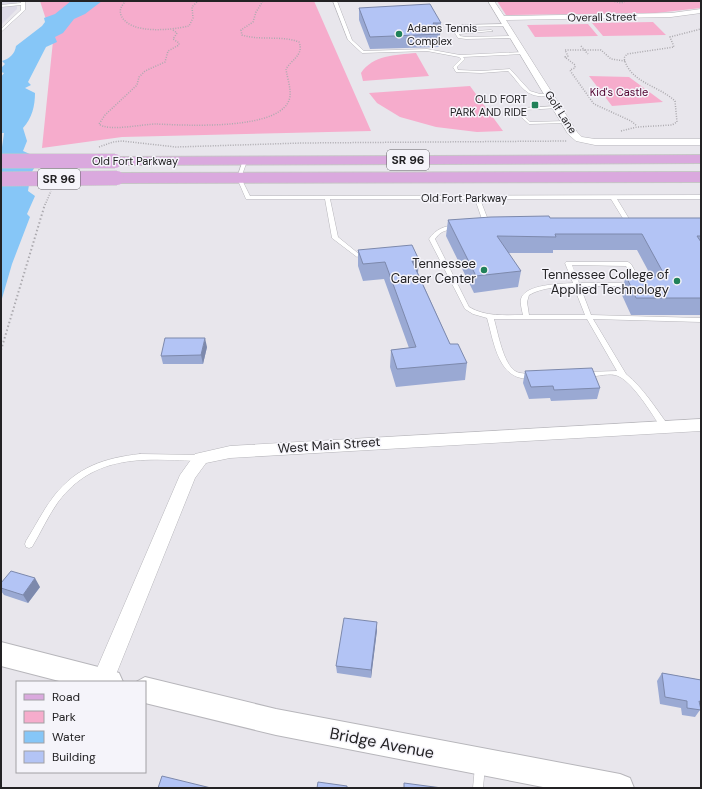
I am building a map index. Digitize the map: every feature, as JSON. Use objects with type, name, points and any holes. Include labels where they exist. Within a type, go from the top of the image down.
[{"type":"main road","name":"Old Fort Parkway","points":[[1,161],[701,159]]},
{"type":"main road","name":"Old Fort Parkway","points":[[1,179],[701,176]]},
{"type":"street","name":"Golf Lane","points":[[491,1],[573,134],[579,139],[595,142],[701,142]]},
{"type":"street","name":"Overall Street","points":[[504,21],[671,15],[701,11]]},
{"type":"street","name":"West Main Street","points":[[201,458],[230,452],[701,425]]},
{"type":"street","points":[[1,655],[107,681],[188,475],[201,458]]},
{"type":"street","name":"Bridge Avenue","points":[[146,690],[276,722],[620,788]]},
{"type":"lane","points":[[335,1],[350,40],[363,52],[427,50],[460,56],[524,53]]},
{"type":"lane","points":[[1,6],[23,2],[23,10],[1,31]]},
{"type":"lane","points":[[457,33],[455,30],[462,26],[487,25],[504,21]]},
{"type":"lane","points":[[487,25],[497,38]]},
{"type":"lane","points":[[457,33],[491,32]]},
{"type":"lane","points":[[457,33],[459,36],[466,38],[514,37]]},
{"type":"lane","points":[[460,56],[462,59],[455,68],[457,71],[481,72],[509,70],[530,93],[535,95],[549,95]]},
{"type":"lane","points":[[557,107],[522,108],[520,114],[529,123],[566,122]]},
{"type":"lane","points":[[239,178],[245,160]]},
{"type":"lane","name":"Old Fort Parkway","points":[[239,178],[248,198],[701,197]]},
{"type":"lane","points":[[613,197],[629,224]]},
{"type":"lane","points":[[327,198],[335,238],[357,255]]},
{"type":"lane","points":[[477,198],[488,224]]},
{"type":"lane","points":[[480,225],[495,224]]},
{"type":"lane","points":[[621,224],[637,224]]},
{"type":"lane","points":[[465,226],[442,228],[432,239],[467,308],[475,313],[490,317],[589,317],[701,320]]},
{"type":"lane","points":[[526,317],[523,300],[528,292],[541,287],[576,285],[640,285],[628,264],[568,263],[576,285],[589,317],[624,376]]},
{"type":"lane","points":[[490,317],[505,366],[512,373],[524,378],[539,377]]},
{"type":"lane","points":[[578,375],[617,373],[624,376],[632,383],[665,427]]},
{"type":"lane","points":[[30,544],[56,499],[70,483],[84,472],[106,462],[142,456],[201,458]]},
{"type":"lane","points":[[478,788],[480,762]]},
{"type":"path","points":[[126,1],[122,6],[121,12],[122,16],[129,25],[156,30],[173,30],[189,26],[193,18],[192,7],[198,1]]},
{"type":"path","points":[[173,30],[176,33],[173,39],[179,44],[168,51],[165,62],[145,71],[139,77],[137,85],[105,115],[99,124],[101,126],[107,128],[145,124],[202,125],[244,123],[265,118],[283,109],[289,102],[290,98],[286,69],[301,52],[301,46],[299,42],[293,39],[249,38],[242,35],[241,30],[253,22],[256,12],[263,1]]},
{"type":"path","points":[[612,1],[621,3],[626,1]]},
{"type":"path","points":[[581,46],[588,54]]},
{"type":"path","points":[[625,61],[611,59],[601,50],[565,50],[568,56],[565,57],[575,65],[575,68],[570,70],[571,72],[594,104],[631,121],[637,127]]},
{"type":"shaded area","points":[[1,1],[17,1],[17,9],[1,25]]},
{"type":"green space","points":[[40,1],[314,1],[371,131],[122,137],[42,148],[53,41]]},
{"type":"green space","points":[[497,1],[701,1],[701,8],[656,13],[506,15]]},
{"type":"green space","points":[[653,22],[666,35],[603,36],[592,23]]},
{"type":"green space","points":[[588,24],[598,36],[535,37],[527,25]]},
{"type":"green space","points":[[416,53],[429,76],[363,81],[361,73],[366,67],[378,59],[400,54]]},
{"type":"green space","name":"Kid's Castle","points":[[589,76],[629,77],[663,102],[612,106]]},
{"type":"green space","points":[[470,86],[503,131],[477,132],[436,127],[400,117],[377,103],[369,93]]},
{"type":"water","points":[[71,1],[102,1],[85,14],[74,19],[63,33],[55,37],[57,42],[46,47],[28,82],[31,85],[25,88],[35,93],[32,112],[29,120],[23,128],[27,141],[23,151],[32,155],[35,167],[31,173],[28,191],[35,196],[27,214],[30,217],[12,264],[1,302],[1,154],[4,133],[1,133],[1,77],[4,73],[1,72],[1,68],[5,64],[2,61],[11,56],[16,46],[42,26],[45,22],[44,18],[55,14]]},
{"type":"building","points":[[430,4],[441,23],[433,23],[440,34],[370,37],[359,8]]},
{"type":"building","points":[[549,216],[550,218],[701,218],[701,236],[697,236],[701,242],[701,298],[636,298],[626,276],[665,276],[642,234],[555,234],[556,237],[497,236],[521,271],[476,276],[448,220],[491,217]]},
{"type":"building","points":[[412,245],[419,260],[412,261],[450,344],[458,344],[467,363],[397,369],[391,350],[416,347],[385,262],[363,264],[358,250]]},
{"type":"building","points":[[165,338],[205,338],[201,355],[161,356]]},
{"type":"building","points":[[592,368],[600,388],[554,390],[553,386],[531,387],[525,371]]},
{"type":"building","points":[[11,571],[35,578],[23,595],[1,588],[1,583]]},
{"type":"building","points":[[344,618],[377,622],[371,670],[336,666]]},
{"type":"building","points":[[662,673],[701,680],[701,702],[699,701],[701,710],[687,708],[687,701],[665,697]]},
{"type":"building","points":[[162,776],[211,788],[158,788]]},
{"type":"building","points":[[318,782],[347,786],[347,788],[317,788]]},
{"type":"building","points":[[404,783],[442,788],[404,788]]},
{"type":"place","name":"Adams Tennis Complex","points":[[399,34]]},
{"type":"place","name":"OLD FORT PARK AND RIDE","points":[[535,105]]},
{"type":"place","name":"Tennessee Career Center","points":[[484,270]]},
{"type":"place","name":"Tennessee College of Applied Technology","points":[[677,281]]}]
